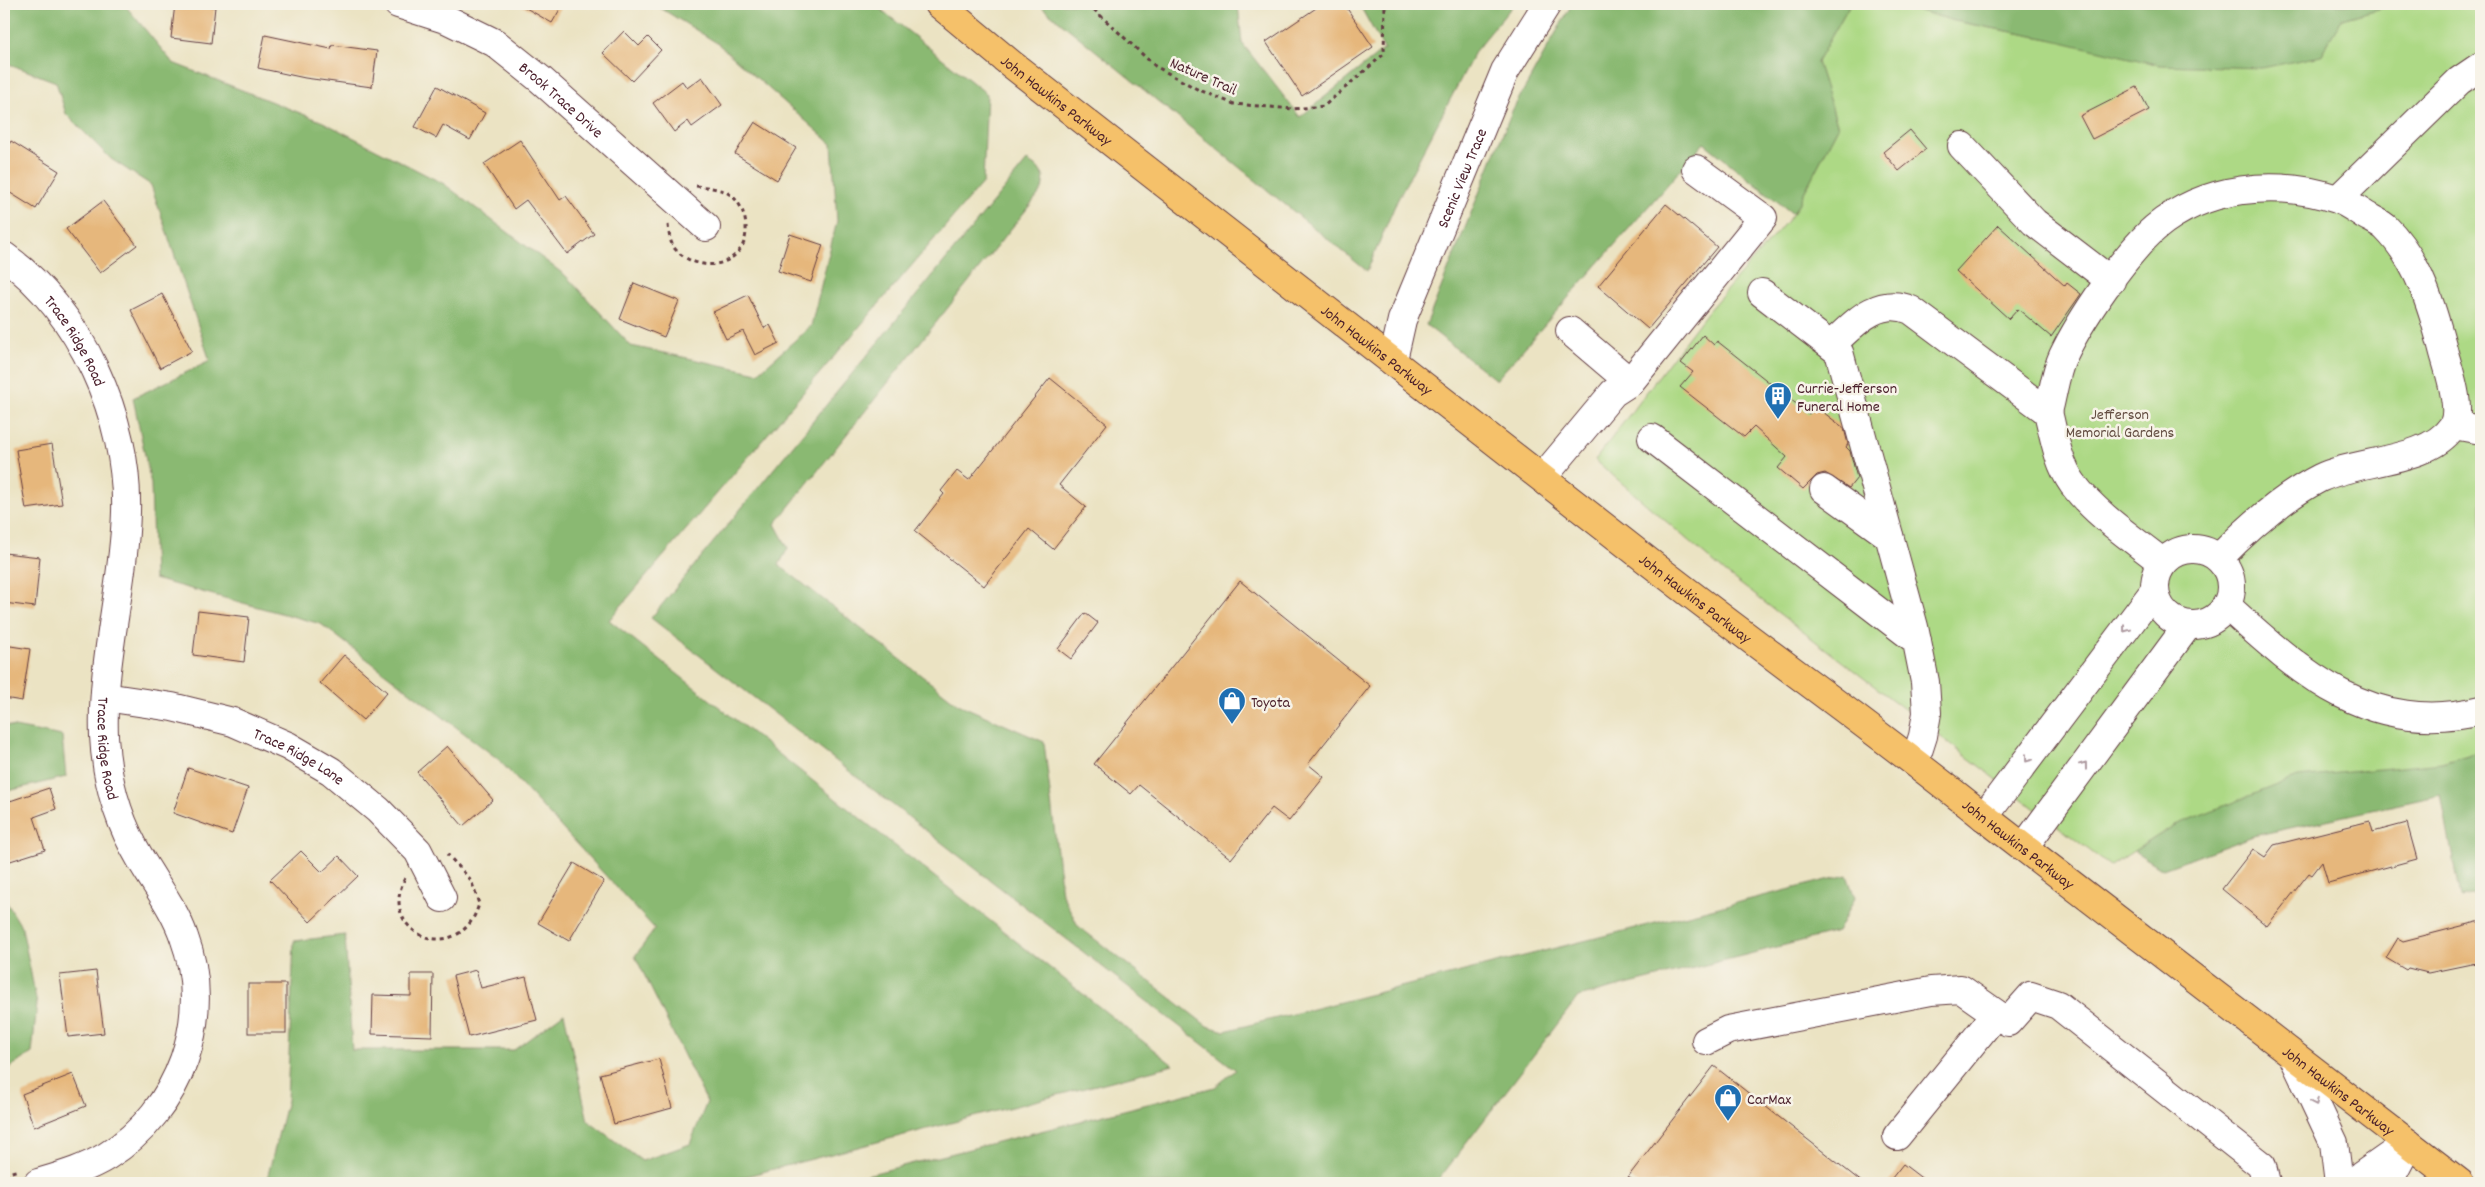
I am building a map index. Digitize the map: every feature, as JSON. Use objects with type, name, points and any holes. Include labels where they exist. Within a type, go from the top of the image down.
[{"type":"main road","name":"John Hawkins Parkway","points":[[939,4],[1010,63],[1543,477],[1631,548],[1915,761],[1984,817],[2024,846],[2294,1058],[2460,1183]]},
{"type":"street","name":"Brook Trace Drive","points":[[398,4],[448,20],[495,43],[540,79],[706,227]]},
{"type":"street","name":"Scenic View Trace","points":[[1393,360],[1402,320],[1505,71],[1547,4]]},
{"type":"street","points":[[2338,199],[2459,81],[2481,66]]},
{"type":"street","points":[[1962,146],[2034,222],[2111,281]]},
{"type":"street","points":[[1543,477],[1613,393],[1630,382],[1763,218],[1696,169]]},
{"type":"street","points":[[2163,563],[2087,501],[2072,483],[2057,449],[2048,412],[2062,358],[2077,330],[2129,255],[2156,228],[2191,204],[2220,193],[2256,189],[2290,189],[2338,199],[2386,227],[2406,254],[2427,293],[2451,378],[2457,412],[2454,424],[2446,436],[2428,446],[2402,456],[2341,469],[2318,479],[2261,519],[2219,558]]},
{"type":"street","name":"Trace Ridge Road","points":[[4,256],[46,294],[69,325],[98,378],[114,424],[123,467],[126,512],[105,697],[104,736],[108,772],[117,808],[126,832],[176,917],[185,937],[193,972],[196,998],[194,1019],[186,1056],[176,1081],[163,1104],[148,1122],[107,1156],[70,1173],[38,1183]]},
{"type":"street","points":[[1762,293],[1839,352],[1917,641],[1925,682],[1927,713],[1923,736],[1915,761]]},
{"type":"street","points":[[1831,345],[1873,310],[1886,305],[1900,305],[1911,310],[2048,412]]},
{"type":"street","points":[[1570,331],[1630,382]]},
{"type":"street","points":[[2454,424],[2481,430]]},
{"type":"street","points":[[1652,438],[1917,641]]},
{"type":"street","points":[[1824,488],[1889,536]]},
{"type":"street","points":[[2196,548],[2208,551],[2219,558],[2227,569],[2231,581],[2231,594],[2227,606],[2219,616],[2208,623],[2188,625],[2171,619],[2162,610],[2155,590],[2157,574],[2163,563],[2172,554],[2184,549],[2196,548]]},
{"type":"street","points":[[1984,817],[2155,590]]},
{"type":"street","points":[[2227,606],[2282,656],[2338,693],[2369,707],[2399,714],[2427,717],[2462,715],[2481,710]]},
{"type":"street","points":[[2024,846],[2188,625]]},
{"type":"street","name":"Trace Ridge Lane","points":[[105,697],[172,707],[233,722],[288,746],[331,771],[378,810],[418,851],[442,898]]},
{"type":"street","points":[[1706,1041],[1728,1030],[1931,990],[1961,989],[2008,1022],[2031,996],[2058,1005],[2262,1166],[2266,1183]]},
{"type":"street","points":[[1897,1136],[1996,1014]]},
{"type":"street","points":[[2294,1058],[2334,1143],[2339,1183]]},
{"type":"street","points":[[2351,1183],[2408,1143]]},
{"type":"street","points":[[2388,1183],[2408,1143]]},
{"type":"path","name":"Nature Trail","points":[[1088,4],[1155,66],[1197,90],[1234,104],[1293,109],[1324,106],[1384,54],[1385,4]]},
{"type":"path","points":[[408,872],[399,894],[401,915],[419,935],[431,940],[444,940],[455,936],[470,923],[479,904],[471,880],[446,853]]},
{"type":"green space","points":[[4,4],[124,4],[173,63],[323,122],[444,184],[566,276],[631,346],[758,373],[811,326],[837,221],[832,144],[717,43],[654,4],[874,4],[987,94],[983,182],[609,620],[1173,1065],[720,1183],[266,1183],[287,1100],[294,941],[345,935],[352,1050],[514,1050],[564,1013],[588,1121],[642,1161],[690,1144],[707,1102],[635,956],[655,929],[498,759],[321,624],[154,579],[151,484],[133,398],[210,361],[151,185],[111,159],[66,114],[56,82],[4,62]]},
{"type":"green space","points":[[1038,4],[1238,4],[1242,43],[1300,117],[1384,49],[1359,4],[1514,4],[1476,50],[1396,203],[1367,271]]},
{"type":"green space","points":[[1572,4],[1850,4],[1817,62],[1838,127],[1793,214],[1704,143],[1496,380],[1426,325],[1512,111]]},
{"type":"green space","name":"Jefferson Memorial Gardens","points":[[1850,4],[1895,4],[1955,21],[2049,39],[2320,56],[2341,19],[2396,4],[2481,4],[2481,751],[2442,763],[2175,825],[2110,866],[1726,573],[1595,460],[1708,311],[1793,214],[1838,127],[1817,62]]},
{"type":"green space","points":[[1895,4],[2396,4],[2342,19],[2320,56],[2262,68],[2160,65],[2049,39],[1955,21]]},
{"type":"green space","points":[[1027,161],[1038,168],[1044,177],[1042,190],[775,524],[788,548],[779,565],[958,704],[1044,742],[1062,894],[1078,926],[1207,1026],[1225,1031],[1847,875],[1855,898],[1837,932],[1578,997],[1436,1183],[835,1183],[1215,1087],[1236,1070],[651,618]]},
{"type":"green space","points":[[4,725],[62,736],[66,777],[4,792]]},
{"type":"green space","points":[[2481,751],[2481,893],[2460,897],[2441,795],[2253,836],[2163,869],[2134,851],[2175,825],[2298,777],[2442,763]]},
{"type":"green space","points":[[4,898],[22,928],[37,1004],[32,1053],[4,1071]]},
{"type":"building","points":[[175,4],[215,7],[211,43],[171,38]]},
{"type":"building","points":[[519,4],[563,4],[552,23]]},
{"type":"building","points":[[1322,4],[1344,4],[1373,47],[1302,96],[1266,42]]},
{"type":"building","points":[[624,31],[639,46],[648,37],[661,50],[632,81],[603,53]]},
{"type":"building","points":[[265,35],[331,49],[332,45],[377,51],[372,87],[305,78],[258,68]]},
{"type":"building","points":[[702,77],[722,105],[692,127],[688,121],[674,132],[653,103],[682,81],[687,88]]},
{"type":"building","points":[[437,86],[485,113],[470,140],[443,125],[436,138],[415,127]]},
{"type":"building","points":[[2137,87],[2149,110],[2092,139],[2080,116]]},
{"type":"building","points":[[755,122],[796,148],[777,180],[735,154]]},
{"type":"building","points":[[1910,130],[1926,149],[1899,171],[1883,152]]},
{"type":"building","points":[[520,140],[560,200],[566,196],[594,234],[567,254],[526,200],[514,209],[484,164]]},
{"type":"building","points":[[11,141],[59,171],[36,209],[4,189],[4,153]]},
{"type":"building","points":[[103,201],[137,245],[100,273],[66,229]]},
{"type":"building","points":[[1666,204],[1717,247],[1648,329],[1598,286]]},
{"type":"building","points":[[1998,225],[2065,286],[2067,283],[2081,294],[2051,337],[2018,309],[2009,319],[1956,271]]},
{"type":"building","points":[[790,234],[823,245],[811,282],[778,271]]},
{"type":"building","points":[[634,283],[679,301],[664,337],[620,319]]},
{"type":"building","points":[[162,294],[192,351],[160,368],[131,310]]},
{"type":"building","points":[[748,295],[764,328],[770,325],[779,343],[755,355],[743,331],[726,339],[713,312]]},
{"type":"building","name":"Currie-Jefferson Funeral Home","points":[[1703,335],[1714,345],[1717,341],[1809,414],[1815,406],[1844,428],[1848,444],[1846,447],[1850,451],[1857,478],[1849,488],[1825,473],[1817,475],[1803,489],[1778,468],[1787,457],[1754,427],[1744,437],[1680,387],[1693,372],[1681,363]]},
{"type":"building","points":[[1050,378],[1107,424],[1059,485],[1086,507],[1053,549],[1029,529],[984,586],[915,531],[944,494],[941,491],[957,471],[969,480]]},
{"type":"building","points":[[52,444],[62,504],[26,509],[16,450]]},
{"type":"building","points":[[4,553],[40,557],[35,607],[4,603]]},
{"type":"building","name":"Toyota","points":[[1240,581],[1370,686],[1308,764],[1324,777],[1289,821],[1272,808],[1231,859],[1139,785],[1131,794],[1094,764]]},
{"type":"building","points":[[198,611],[249,617],[244,662],[193,655]]},
{"type":"building","points":[[1085,613],[1098,623],[1071,659],[1058,649]]},
{"type":"building","points":[[4,645],[30,649],[22,701],[4,698]]},
{"type":"building","points":[[344,655],[387,692],[363,720],[320,683]]},
{"type":"building","points":[[447,746],[493,800],[463,826],[417,772]]},
{"type":"building","points":[[188,768],[248,788],[232,834],[173,813]]},
{"type":"building","points":[[49,788],[56,809],[34,817],[45,850],[4,863],[4,803]]},
{"type":"building","points":[[2370,821],[2373,832],[2407,823],[2417,859],[2328,883],[2322,862],[2312,875],[2309,873],[2267,926],[2222,889],[2253,849],[2265,857],[2274,845]]},
{"type":"building","points":[[301,851],[322,872],[339,856],[358,876],[310,922],[270,880]]},
{"type":"building","points":[[574,863],[604,881],[569,941],[538,923]]},
{"type":"building","points":[[2481,921],[2481,962],[2428,973],[2408,968],[2406,970],[2386,958],[2398,938],[2403,941]]},
{"type":"building","points":[[476,970],[481,988],[526,977],[537,1020],[469,1037],[453,976]]},
{"type":"building","points":[[96,971],[104,1033],[68,1037],[60,975]]},
{"type":"building","points":[[411,974],[433,974],[432,1036],[372,1034],[373,995],[411,996]]},
{"type":"building","points":[[248,984],[286,984],[286,1033],[248,1033]]},
{"type":"building","points":[[659,1059],[672,1108],[614,1124],[600,1074]]},
{"type":"building","name":"CarMax","points":[[1714,1066],[1863,1183],[1637,1183],[1628,1177]]},
{"type":"building","points":[[73,1074],[86,1106],[34,1127],[22,1094]]},
{"type":"building","points":[[1903,1164],[1928,1183],[1888,1183]]},
{"type":"place","name":"Currie-Jefferson Funeral Home","points":[[1778,420]]},
{"type":"place","name":"Toyota","points":[[1232,725]]},
{"type":"place","name":"CarMax","points":[[1728,1122]]}]
